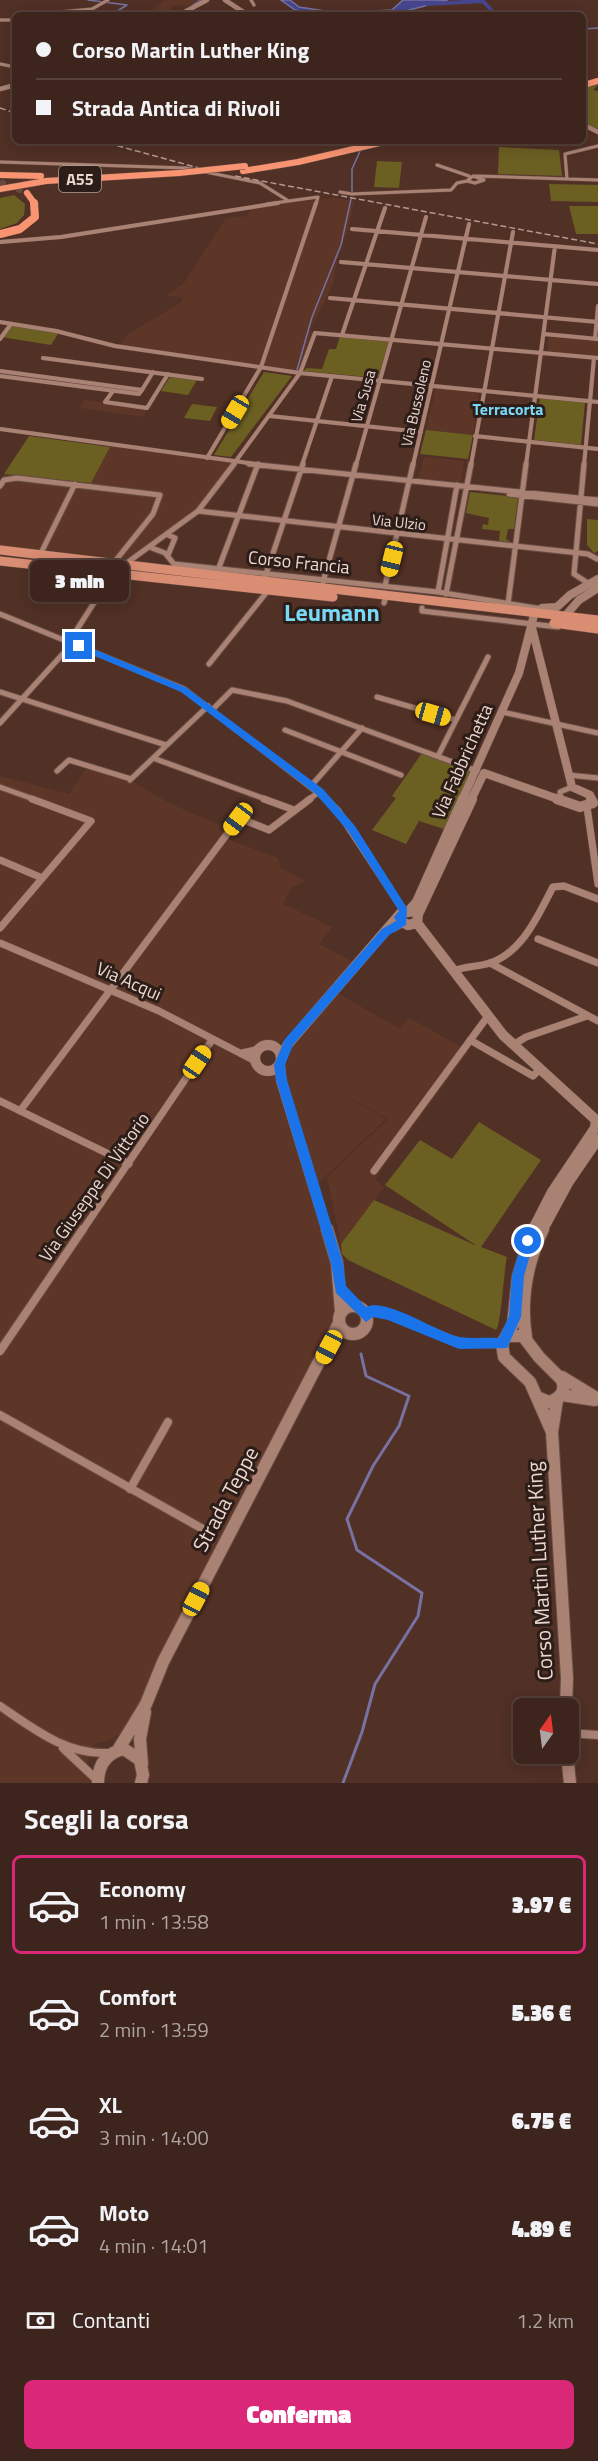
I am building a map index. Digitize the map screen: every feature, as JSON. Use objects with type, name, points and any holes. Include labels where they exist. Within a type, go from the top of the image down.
[{"type":"highway","name":"A55","points":[[244,169],[360,144]]},
{"type":"highway","name":"A55","points":[[0,194],[56,185],[147,181],[298,162],[375,144]]},
{"type":"highway","name":"A55","points":[[0,175],[179,176]]},
{"type":"highway","name":"A55","points":[[0,189],[39,182],[160,175]]},
{"type":"highway","name":"A55","points":[[0,232],[20,229],[34,217],[36,205],[24,194]]},
{"type":"main road","name":"Corso Francia","points":[[0,548],[535,619]]},
{"type":"main road","name":"Corso Francia","points":[[0,563],[113,573],[264,582]]},
{"type":"main road","name":"Corso Francia","points":[[385,600],[422,610],[560,621],[598,620]]},
{"type":"main road","name":"Corso Francia","points":[[560,621],[598,630]]},
{"type":"street","points":[[185,12],[207,0]]},
{"type":"street","points":[[200,4],[217,0],[227,1],[244,12]]},
{"type":"street","points":[[251,0],[254,5]]},
{"type":"street","points":[[60,12],[92,9],[106,2]]},
{"type":"street","points":[[567,179],[565,154],[598,146]]},
{"type":"street","points":[[0,162],[186,168],[260,183],[287,201]]},
{"type":"street","points":[[437,165],[475,183],[498,177]]},
{"type":"street","points":[[340,192],[352,194],[451,190],[457,183],[476,176],[598,180]]},
{"type":"street","points":[[476,176],[484,180]]},
{"type":"street","points":[[0,242],[61,237],[186,215],[318,198],[261,368],[207,458]]},
{"type":"street","points":[[342,335],[385,208]]},
{"type":"street","name":"Via Susa","points":[[323,582],[426,217]]},
{"type":"street","name":"Via Bussoleno","points":[[385,586],[469,224]]},
{"type":"street","points":[[352,229],[598,250]]},
{"type":"street","points":[[446,594],[513,232]]},
{"type":"street","points":[[508,604],[555,246]]},
{"type":"street","points":[[340,262],[598,284]]},
{"type":"street","points":[[330,298],[597,322]]},
{"type":"street","points":[[544,334],[597,339],[598,306]]},
{"type":"street","points":[[0,322],[56,331],[115,346],[261,368],[598,402]]},
{"type":"street","points":[[0,339],[11,324]]},
{"type":"street","points":[[120,563],[134,560],[198,511],[300,373],[312,336],[320,333],[596,358],[585,448],[574,574],[598,588]]},
{"type":"street","points":[[43,358],[202,379]]},
{"type":"street","points":[[2,374],[139,394],[153,372]]},
{"type":"street","points":[[113,391],[105,402],[147,408],[168,374]]},
{"type":"street","points":[[264,582],[332,376]]},
{"type":"street","points":[[23,377],[142,390]]},
{"type":"street","points":[[270,416],[421,432]]},
{"type":"street","points":[[0,429],[234,462],[466,486],[482,488],[489,492],[598,502]]},
{"type":"street","points":[[475,436],[598,449]]},
{"type":"street","points":[[218,570],[258,464]]},
{"type":"street","points":[[0,486],[4,480],[17,478],[160,495],[149,521],[121,549],[120,563],[69,642],[70,646],[0,723]]},
{"type":"street","points":[[42,551],[75,484]]},
{"type":"street","points":[[438,592],[457,485]]},
{"type":"street","name":"Via Ulzio","points":[[198,511],[398,535],[588,554],[597,560]]},
{"type":"street","points":[[152,548],[168,555],[176,535],[168,535]]},
{"type":"street","name":"Corso Francia","points":[[0,548],[42,551],[120,563],[134,560]]},
{"type":"street","name":"Corso Francia","points":[[168,555],[174,564],[218,570],[264,582],[323,582],[385,586],[508,604],[535,619],[598,630]]},
{"type":"street","points":[[57,771],[69,760],[130,779],[210,708],[231,691],[237,690],[287,701],[561,801],[587,807],[596,800],[572,787],[537,649],[535,619],[598,579]]},
{"type":"street","name":"Corso Francia","points":[[209,664],[266,593],[264,582]]},
{"type":"street","points":[[560,621],[579,600],[598,588]]},
{"type":"street","points":[[0,614],[184,690],[319,792],[351,829],[408,916],[488,1016],[513,1045],[540,1069],[597,1128]]},
{"type":"street","name":"Corso Francia","points":[[535,619],[560,621]]},
{"type":"street","name":"Via Fabbrichetta","points":[[408,916],[480,772],[527,648],[535,619]]},
{"type":"street","points":[[527,648],[537,649]]},
{"type":"street","points":[[438,756],[488,657]]},
{"type":"street","points":[[0,692],[166,745]]},
{"type":"street","points":[[377,698],[456,720]]},
{"type":"street","points":[[502,712],[598,733]]},
{"type":"street","points":[[311,786],[362,728]]},
{"type":"street","points":[[285,730],[401,775]]},
{"type":"street","points":[[153,758],[294,810]]},
{"type":"street","points":[[568,774],[598,778]]},
{"type":"street","points":[[0,787],[91,821],[0,928]]},
{"type":"street","points":[[561,801],[560,792],[572,787]]},
{"type":"street","points":[[20,1111],[238,819],[269,830],[319,792]]},
{"type":"street","points":[[587,807],[598,884]]},
{"type":"street","points":[[0,860],[42,878]]},
{"type":"street","points":[[453,971],[490,963],[505,955],[526,934],[553,887],[564,886],[598,899]]},
{"type":"street","points":[[242,1053],[260,1049],[277,1060],[288,1044],[386,932],[408,916]]},
{"type":"street","points":[[538,939],[598,963]]},
{"type":"street","name":"Via Acqui","points":[[0,943],[110,990],[242,1053],[255,1061],[262,1069],[277,1060]]},
{"type":"street","points":[[490,963],[598,1021]]},
{"type":"street","points":[[374,1171],[488,1016]]},
{"type":"street","points":[[513,1045],[526,1037],[587,1016]]},
{"type":"street","name":"Via Giuseppe Di Vittorio","points":[[0,1351],[212,1040]]},
{"type":"street","points":[[470,1040],[533,1076],[540,1069]]},
{"type":"street","points":[[255,1061],[255,1056],[260,1049]]},
{"type":"street","name":"Strada Teppe","points":[[98,1782],[101,1764],[115,1751],[146,1704],[163,1662],[329,1347],[340,1318],[340,1289],[333,1249],[281,1080],[277,1060]]},
{"type":"street","points":[[0,1101],[129,1164]]},
{"type":"street","points":[[597,1128],[560,1195],[535,1250],[524,1294],[523,1324],[526,1337],[538,1357],[562,1377],[598,1400]]},
{"type":"street","points":[[505,1340],[515,1317],[520,1267],[531,1234],[552,1192],[597,1128]]},
{"type":"street","points":[[340,1289],[366,1316]]},
{"type":"street","points":[[352,1334],[344,1331],[340,1318],[347,1308],[356,1307]]},
{"type":"street","points":[[329,1347],[364,1329],[366,1316],[370,1311],[388,1314],[459,1343],[505,1340],[516,1333],[526,1337]]},
{"type":"street","name":"Corso Martin Luther King","points":[[505,1340],[504,1357],[526,1376],[552,1432]]},
{"type":"street","name":"Corso Martin Luther King","points":[[562,1377],[564,1388],[552,1432],[566,1698]]},
{"type":"street","points":[[537,1397],[549,1402],[560,1397],[598,1400]]},
{"type":"street","points":[[0,1415],[210,1533]]},
{"type":"street","points":[[130,1489],[168,1422]]},
{"type":"street","name":"Strada Teppe","points":[[141,1783],[140,1739],[146,1704]]},
{"type":"street","points":[[0,1706],[58,1744],[80,1754],[94,1756],[124,1749],[136,1755],[142,1767]]},
{"type":"street","points":[[579,1734],[598,1735]]},
{"type":"street","points":[[58,1744],[98,1782]]},
{"type":"street","points":[[568,1764],[570,1783]]},
{"type":"shaded area","points":[[164,0],[200,0],[189,7],[175,5],[167,12],[151,11]]},
{"type":"shaded area","points":[[281,0],[290,0],[299,7],[332,12],[307,12],[295,10]]},
{"type":"shaded area","points":[[403,0],[448,0],[402,12],[356,12],[392,10]]},
{"type":"shaded area","points":[[598,85],[593,90],[598,91],[598,129],[586,124],[586,88]]},
{"type":"shaded area","points":[[499,147],[559,150],[562,176],[498,174]]},
{"type":"shaded area","points":[[377,161],[402,162],[399,188],[374,187]]},
{"type":"shaded area","points":[[549,184],[598,185],[598,202],[551,201]]},
{"type":"shaded area","points":[[14,195],[25,204],[24,215],[17,223],[0,229],[0,198]]},
{"type":"shaded area","points":[[335,198],[354,201],[349,227],[337,260],[333,284],[311,329],[313,336],[301,373],[120,346],[129,334],[181,302],[183,297],[166,296],[184,283],[226,218],[247,216],[253,206]]},
{"type":"shaded area","points":[[569,206],[598,206],[598,234],[576,234]]},
{"type":"shaded area","points":[[11,324],[59,332],[51,345],[1,337]]},
{"type":"shaded area","points":[[340,336],[389,340],[378,378],[304,371],[306,368],[322,369],[329,349],[336,349]]},
{"type":"shaded area","points":[[549,337],[598,341],[598,356],[547,352]]},
{"type":"shaded area","points":[[264,372],[292,376],[231,457],[214,455]]},
{"type":"shaded area","points":[[170,377],[197,380],[188,395],[161,391]]},
{"type":"shaded area","points":[[436,388],[479,393],[473,435],[426,430]]},
{"type":"shaded area","points":[[540,398],[585,402],[581,445],[534,440]]},
{"type":"shaded area","points":[[85,400],[148,409],[143,417],[80,408]]},
{"type":"shaded area","points":[[192,404],[217,407],[210,421],[184,418]]},
{"type":"shaded area","points":[[426,430],[473,435],[468,459],[420,454]]},
{"type":"shaded area","points":[[29,436],[110,447],[91,483],[4,474]]},
{"type":"shaded area","points":[[111,445],[233,462],[197,511],[131,562],[0,546],[0,481],[4,474],[91,483]]},
{"type":"shaded area","points":[[424,457],[464,461],[461,482],[419,478]]},
{"type":"shaded area","points":[[470,492],[518,497],[514,529],[508,529],[506,539],[511,542],[499,541],[500,531],[482,529],[483,524],[488,525],[489,518],[466,513]]},
{"type":"shaded area","points":[[587,519],[598,520],[598,551],[594,553],[587,545]]},
{"type":"shaded area","points":[[422,753],[472,771],[444,829],[419,821],[406,844],[372,830],[396,798],[392,796]]},
{"type":"shaded area","points":[[88,766],[132,781],[169,803],[227,828],[225,838],[278,858],[281,868],[305,881],[292,887],[283,904],[332,927],[319,944],[354,962],[278,1045],[266,1043],[252,1050],[249,1062],[256,1071],[268,1074],[288,1063],[287,1052],[336,992],[400,1029],[409,1018],[469,1051],[375,1179],[384,1187],[341,1244],[327,1177],[388,1119],[313,1077],[386,1119],[312,1189],[330,1250],[336,1291],[330,1330],[131,1727],[110,1740],[94,1744],[84,1773],[91,1783],[0,1783],[0,776],[69,794]]},
{"type":"shaded area","points":[[479,1122],[541,1160],[481,1247],[507,1257],[496,1330],[348,1260],[342,1254],[341,1244],[374,1200],[477,1246],[385,1185],[420,1140],[452,1159]]},
{"type":"waterway","points":[[88,0],[127,5],[116,12]]},
{"type":"waterway","points":[[193,5],[201,0]]},
{"type":"waterway","points":[[427,4],[483,1],[493,12]]},
{"type":"waterway","points":[[586,29],[598,28]]},
{"type":"waterway","points":[[352,193],[352,169],[361,149]]},
{"type":"waterway","points":[[297,370],[312,317],[341,245],[351,199]]},
{"type":"waterway","points":[[343,1783],[362,1732],[375,1684],[418,1616],[422,1593],[357,1550],[347,1519],[373,1466],[399,1426],[409,1396],[366,1376],[361,1354]]},
{"type":"tunnel","points":[[0,182],[27,193]]},
{"type":"railway","points":[[0,108],[12,112]]},
{"type":"railway","points":[[111,144],[199,168]]},
{"type":"railway","points":[[235,176],[598,244]]},
{"type":"district","name":"Terracorta","points":[[508,409]]},
{"type":"district","name":"Leumann","points":[[332,612]]},
{"type":"route","points":[[79,646],[184,690],[319,792],[338,811],[351,829],[404,911],[399,917],[402,922],[386,932],[289,1042],[280,1065],[281,1080],[287,1093],[337,1263],[340,1289],[366,1316],[370,1311],[388,1314],[459,1343],[502,1344],[508,1336],[515,1317],[518,1276],[528,1241]]}]
